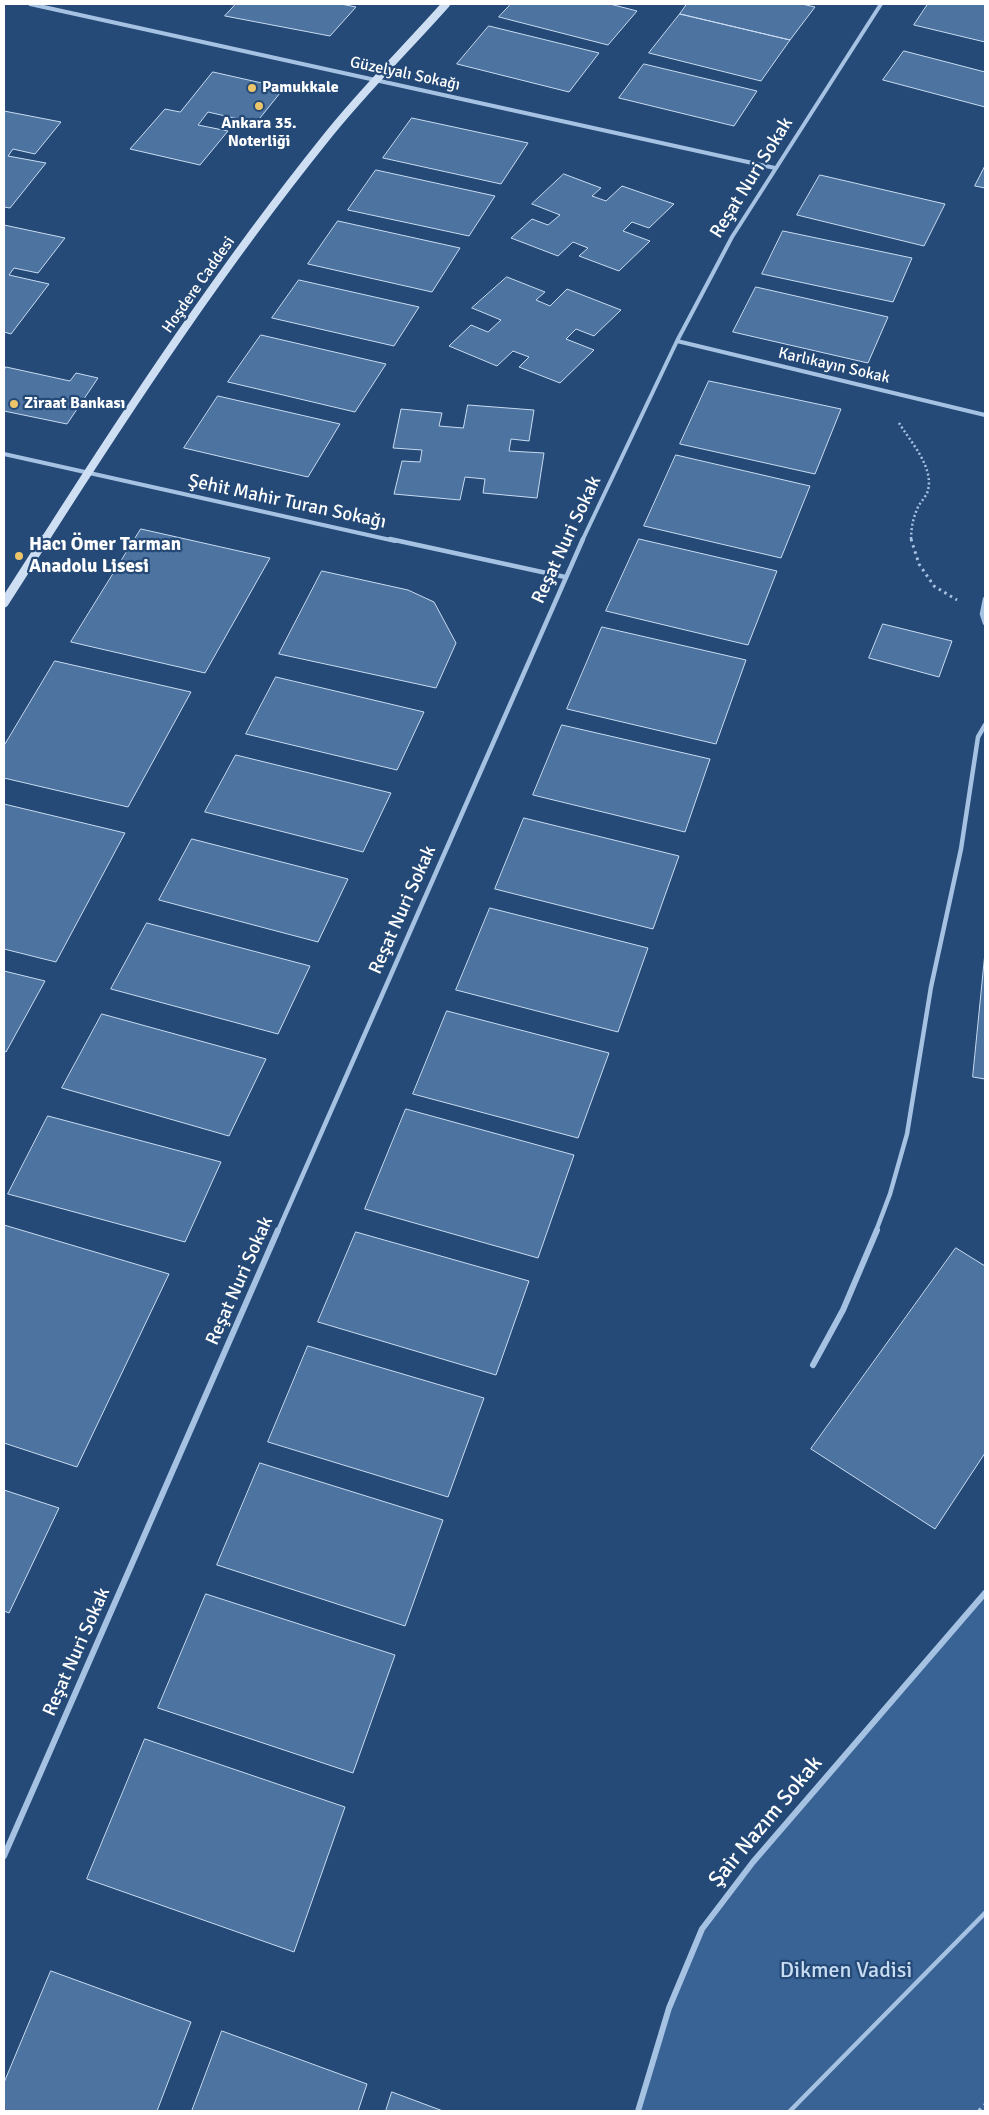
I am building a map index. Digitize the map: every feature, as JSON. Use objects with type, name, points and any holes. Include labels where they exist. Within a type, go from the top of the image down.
[{"type":"main road","name":"Hoşdere Caddesi","points":[[4,603],[88,472],[199,308],[259,224],[326,137],[446,4]]},
{"type":"street","name":"Güzelyalı Sokağı","points":[[30,4],[775,168]]},
{"type":"street","name":"Reşat Nuri Sokak","points":[[4,1856],[565,577],[677,341],[732,237],[881,4]]},
{"type":"street","name":"Karlıkayın Sokak","points":[[677,341],[985,415]]},
{"type":"street","name":"Şehit Mahir Turan Sokağı","points":[[4,454],[170,492],[565,577]]},
{"type":"street","points":[[985,599],[982,614],[985,622]]},
{"type":"street","points":[[813,1365],[843,1310],[868,1255],[890,1194],[902,1151],[930,987],[961,849],[978,737],[985,725]]},
{"type":"street","name":"Şair Nazım Sokak","points":[[638,2111],[669,2008],[702,1929],[753,1862],[985,1593]]},
{"type":"lane","points":[[790,2111],[985,1913]]},
{"type":"path","points":[[901,394],[896,408],[898,422],[925,465],[929,480],[928,491],[918,507],[911,526],[911,544],[919,564],[934,586],[982,614]]},
{"type":"path","points":[[979,2111],[985,2105]]},
{"type":"green space","name":"Dikmen Vadisi","points":[[985,1593],[985,2111],[638,2111],[669,2008],[702,1929],[753,1862]]},
{"type":"building","points":[[236,4],[341,4],[356,7],[330,36],[225,16]]},
{"type":"building","points":[[511,4],[610,4],[637,11],[608,45],[499,17]]},
{"type":"building","points":[[687,4],[802,4],[815,7],[790,40],[680,14]]},
{"type":"building","points":[[928,4],[985,4],[985,42],[914,25]]},
{"type":"building","points":[[680,14],[790,40],[761,81],[649,53]]},
{"type":"building","points":[[489,26],[599,53],[569,92],[457,64]]},
{"type":"building","points":[[904,51],[985,72],[985,107],[883,80]]},
{"type":"building","points":[[644,64],[757,91],[734,126],[619,98]]},
{"type":"building","points":[[213,72],[284,88],[256,123],[208,112],[198,125],[228,131],[200,165],[130,149],[165,109],[180,112]]},
{"type":"building","points":[[4,111],[61,122],[35,154],[13,149],[8,156],[46,163],[10,208],[4,207]]},
{"type":"building","points":[[412,118],[528,143],[501,184],[383,158]]},
{"type":"building","points":[[985,166],[985,188],[975,186]]},
{"type":"building","points":[[376,170],[495,196],[469,236],[348,210]]},
{"type":"building","points":[[564,174],[601,188],[592,196],[606,201],[622,186],[674,204],[649,228],[632,222],[623,231],[650,241],[619,271],[579,256],[588,248],[573,242],[558,256],[511,238],[532,219],[548,225],[560,215],[532,204]]},
{"type":"building","points":[[820,175],[945,204],[924,246],[797,215]]},
{"type":"building","points":[[338,221],[460,248],[432,292],[308,264]]},
{"type":"building","points":[[4,225],[65,238],[38,273],[14,268],[9,275],[49,284],[11,334],[4,332]]},
{"type":"building","points":[[783,231],[912,258],[893,302],[762,274]]},
{"type":"building","points":[[507,277],[545,292],[536,300],[550,306],[567,289],[621,310],[594,336],[576,329],[566,339],[594,350],[560,383],[519,367],[529,357],[513,351],[497,366],[449,346],[471,325],[488,332],[501,320],[472,308]]},
{"type":"building","points":[[299,280],[419,307],[394,346],[272,318]]},
{"type":"building","points":[[756,287],[888,317],[868,363],[733,332]]},
{"type":"building","points":[[261,335],[386,364],[355,412],[228,382]]},
{"type":"building","points":[[6,367],[70,381],[76,373],[98,378],[67,424],[4,411],[4,371]]},
{"type":"building","points":[[709,381],[841,409],[815,474],[680,444]]},
{"type":"building","points":[[218,396],[340,424],[308,477],[184,448]]},
{"type":"building","points":[[468,405],[534,410],[529,441],[511,439],[509,451],[544,453],[537,498],[483,493],[485,479],[465,477],[460,500],[394,494],[402,461],[420,462],[422,450],[393,448],[401,409],[442,413],[439,426],[463,428]]},
{"type":"building","points":[[676,455],[810,486],[781,558],[644,526]]},
{"type":"building","points":[[141,529],[270,558],[205,673],[71,642]]},
{"type":"building","points":[[639,539],[777,571],[748,645],[606,611]]},
{"type":"building","points":[[322,571],[408,590],[434,602],[456,643],[436,688],[279,654]]},
{"type":"building","points":[[883,624],[952,641],[939,677],[869,658]]},
{"type":"building","points":[[602,627],[746,660],[716,744],[567,709]]},
{"type":"building","points":[[55,661],[191,692],[128,807],[4,778],[4,746]]},
{"type":"building","points":[[276,677],[424,712],[397,770],[246,734]]},
{"type":"building","points":[[562,725],[710,759],[685,832],[533,795]]},
{"type":"building","points":[[236,755],[391,793],[363,852],[205,812]]},
{"type":"building","points":[[4,804],[125,833],[56,962],[4,949]]},
{"type":"building","points":[[524,818],[679,856],[653,929],[495,889]]},
{"type":"building","points":[[192,839],[348,879],[318,942],[159,900]]},
{"type":"building","points":[[490,908],[648,948],[618,1032],[456,990]]},
{"type":"building","points":[[147,923],[310,966],[278,1034],[111,989]]},
{"type":"building","points":[[985,953],[985,1079],[973,1077]]},
{"type":"building","points":[[4,971],[45,981],[6,1052],[4,1051]]},
{"type":"building","points":[[447,1011],[609,1053],[578,1138],[413,1094]]},
{"type":"building","points":[[102,1014],[266,1059],[229,1136],[62,1088]]},
{"type":"building","points":[[406,1109],[574,1155],[538,1258],[365,1209]]},
{"type":"building","points":[[48,1116],[221,1162],[185,1242],[8,1194]]},
{"type":"building","points":[[4,1225],[169,1274],[77,1467],[4,1443]]},
{"type":"building","points":[[356,1232],[529,1281],[496,1375],[318,1322]]},
{"type":"building","points":[[956,1248],[985,1266],[985,1453],[935,1529],[811,1449]]},
{"type":"building","points":[[308,1346],[484,1398],[448,1497],[268,1442]]},
{"type":"building","points":[[260,1463],[443,1520],[405,1626],[217,1565]]},
{"type":"building","points":[[4,1490],[59,1508],[9,1613],[4,1611]]},
{"type":"building","points":[[206,1594],[395,1655],[353,1773],[158,1708]]},
{"type":"building","points":[[145,1739],[345,1807],[294,1952],[87,1879]]},
{"type":"building","points":[[51,1971],[191,2022],[157,2111],[4,2111],[4,2083]]},
{"type":"building","points":[[222,2031],[367,2084],[358,2111],[192,2111]]},
{"type":"building","points":[[392,2092],[443,2111],[386,2111]]},
{"type":"place","name":"Pamukkale","points":[[252,88]]},
{"type":"place","name":"Ankara 35. Noterliği","points":[[259,106]]},
{"type":"place","name":"Ziraat Bankası","points":[[14,404]]},
{"type":"place","name":"Hacı Ömer Tarman Anadolu Lisesi","points":[[19,556]]}]
